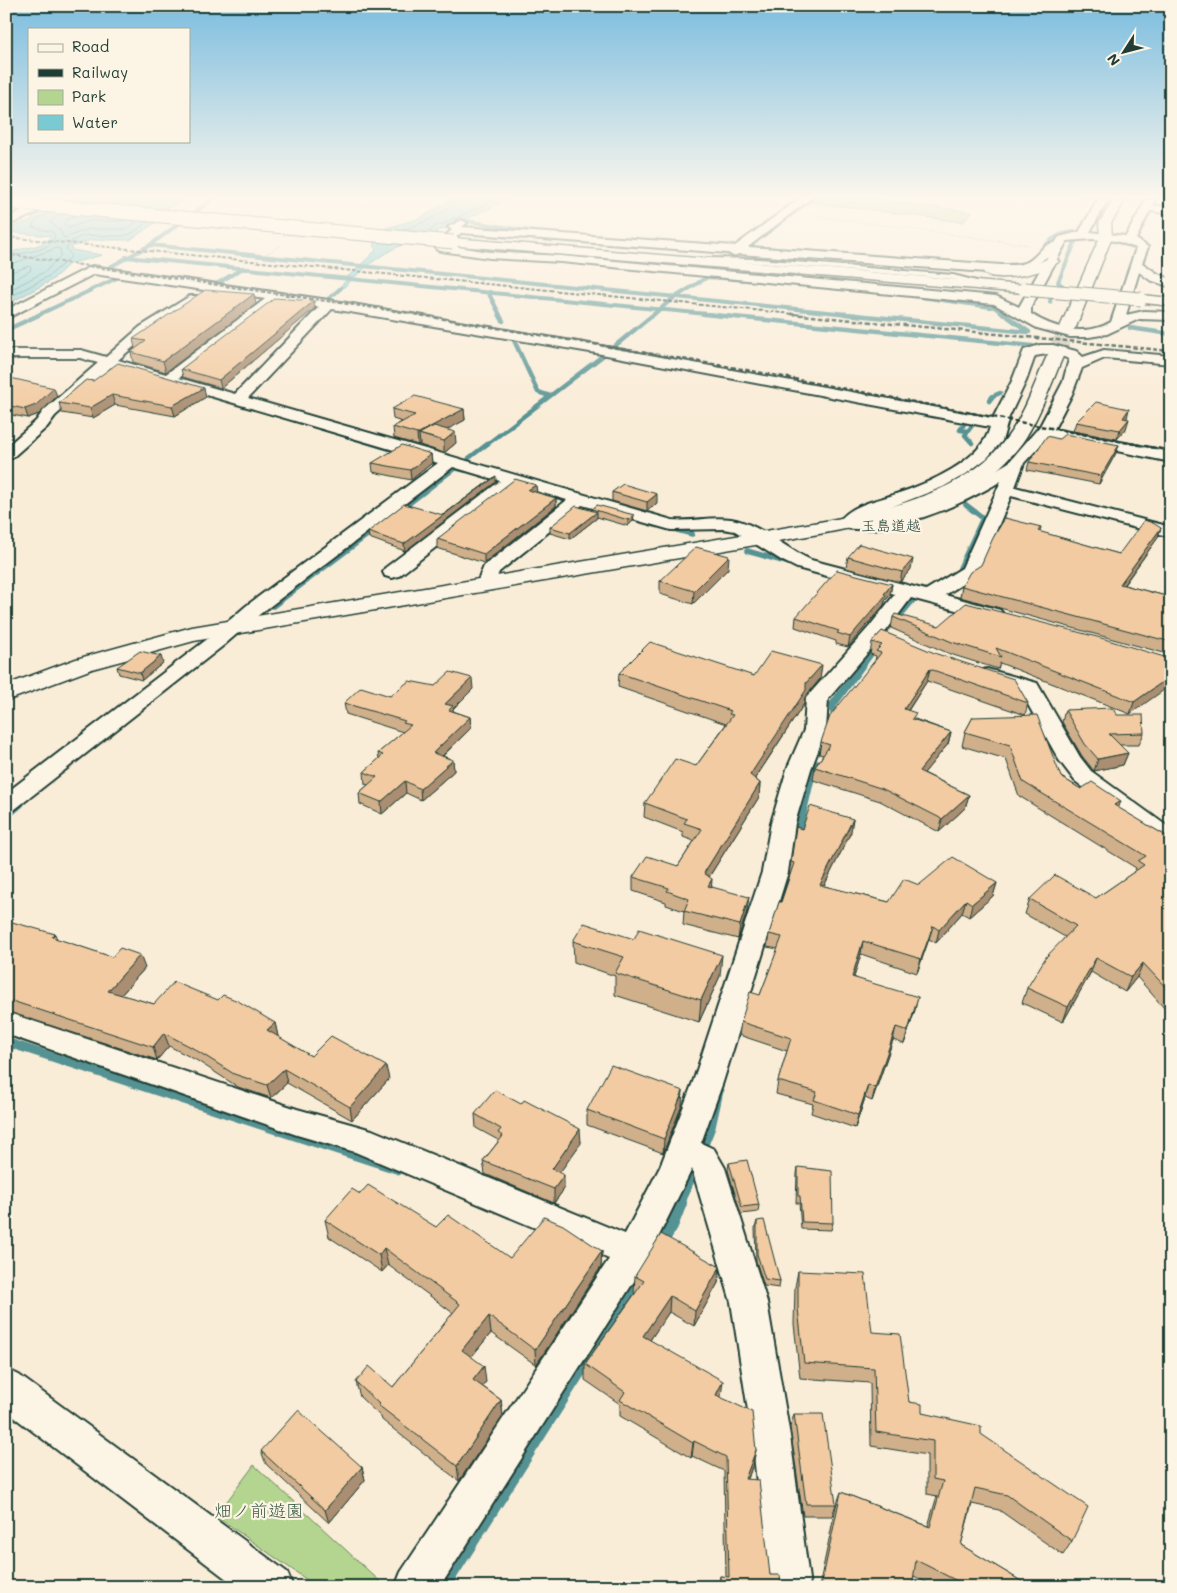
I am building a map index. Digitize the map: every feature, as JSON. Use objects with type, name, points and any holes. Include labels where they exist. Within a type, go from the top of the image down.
[{"type":"main road","points":[[737,270],[999,294],[1024,289],[1171,302]]},
{"type":"main road","points":[[774,270],[999,294]]},
{"type":"main road","points":[[959,270],[984,272],[1030,270]]},
{"type":"main road","points":[[1068,327],[1092,270]]},
{"type":"main road","points":[[1147,314],[1171,315]]},
{"type":"main road","points":[[6,694],[119,653],[235,625],[759,538],[847,522],[916,504],[937,496],[975,476],[989,466],[1011,445],[1023,425],[1056,354]]},
{"type":"street","points":[[6,315],[91,270]]},
{"type":"street","points":[[95,270],[596,348],[998,424]]},
{"type":"street","points":[[699,270],[999,294],[1024,316],[1042,326],[1072,333],[1102,331],[1117,323],[1147,314]]},
{"type":"street","points":[[1024,316],[1026,307],[1047,270]]},
{"type":"street","points":[[1117,323],[1135,270]]},
{"type":"street","points":[[1145,270],[1154,277],[1171,283]]},
{"type":"street","points":[[6,455],[42,424],[49,413],[112,362],[146,330],[211,288]]},
{"type":"street","points":[[170,379],[275,298]]},
{"type":"street","points":[[239,399],[326,305]]},
{"type":"street","points":[[1048,349],[1066,352],[1076,357],[1076,366],[1044,432],[1013,466],[984,486],[930,509],[882,522],[847,522],[856,514],[918,492],[967,466],[991,445],[998,434],[998,424],[1019,381],[1029,353],[1048,349]]},
{"type":"street","points":[[6,354],[70,352],[112,362],[239,399],[446,465],[511,481],[577,501],[676,526],[712,523],[733,524],[804,564],[1012,619]]},
{"type":"street","points":[[1076,366],[1104,354],[1171,360]]},
{"type":"street","points":[[1044,432],[1171,457]]},
{"type":"street","points":[[6,805],[235,625],[446,465]]},
{"type":"street","points":[[929,597],[970,571],[1006,490],[1012,475],[1013,466]]},
{"type":"street","points":[[392,572],[511,481]]},
{"type":"street","points":[[1006,490],[1171,532]]},
{"type":"street","points":[[486,582],[491,570],[577,501]]},
{"type":"street","points":[[416,1587],[634,1253],[693,1154],[775,872],[783,823],[799,769],[816,730],[817,698],[884,635],[906,592]]},
{"type":"street","points":[[968,668],[1029,688],[1070,760],[1083,776],[1171,842]]},
{"type":"street","points":[[6,1023],[297,1122],[361,1140],[634,1253]]},
{"type":"street","points":[[693,1154],[709,1168],[749,1302],[771,1436],[789,1587]]},
{"type":"street","points":[[6,1388],[272,1587]]},
{"type":"green space","name":"畑ノ前遊園","points":[[254,1465],[386,1587],[317,1587],[216,1516]]},
{"type":"water","points":[[6,270],[62,270],[52,280],[6,305]]},
{"type":"water","points":[[354,270],[363,270],[336,295],[332,294],[348,279],[347,277]]},
{"type":"building","points":[[205,290],[254,294],[163,361],[131,352],[146,341],[133,339]]},
{"type":"building","points":[[275,298],[314,301],[219,380],[181,369]]},
{"type":"building","points":[[118,363],[204,388],[172,406],[112,395],[90,408],[59,403],[86,380],[93,381]]},
{"type":"building","points":[[6,377],[54,388],[36,405],[25,409],[6,405]]},
{"type":"building","points":[[415,396],[464,409],[417,434],[393,427],[415,415],[392,409]]},
{"type":"building","points":[[1096,402],[1129,409],[1123,418],[1129,419],[1120,430],[1076,422]]},
{"type":"building","points":[[434,426],[455,432],[444,441],[419,434]]},
{"type":"building","points":[[1065,434],[1119,445],[1101,476],[1029,462],[1047,436],[1059,439]]},
{"type":"building","points":[[402,445],[431,454],[410,470],[372,463]]},
{"type":"building","points":[[496,476],[404,544],[368,532],[404,504],[443,515]]},
{"type":"building","points":[[515,479],[536,485],[528,490],[556,498],[484,554],[437,539]]},
{"type":"building","points":[[623,484],[657,494],[647,502],[612,492]]},
{"type":"building","points":[[597,505],[634,515],[628,520],[592,509]]},
{"type":"building","points":[[576,506],[597,512],[570,533],[550,527]]},
{"type":"building","points":[[1005,518],[1041,527],[1038,531],[1119,554],[1144,520],[1161,528],[1120,584],[1166,596],[1165,599],[1171,600],[1171,642],[962,586],[970,572],[981,565],[993,538]]},
{"type":"building","points":[[859,544],[913,559],[902,572],[848,557]]},
{"type":"building","points":[[696,547],[729,556],[694,591],[660,581]]},
{"type":"building","points":[[837,570],[892,584],[884,594],[886,595],[850,637],[837,633],[839,631],[796,617]]},
{"type":"building","points":[[966,603],[1101,638],[1171,659],[1171,676],[1134,702],[996,648],[1001,657],[952,642],[893,617],[895,614],[939,626]]},
{"type":"building","points":[[882,631],[937,654],[1014,679],[1028,703],[930,669],[904,709],[916,713],[912,719],[951,732],[919,771],[969,795],[942,819],[883,789],[815,767],[830,745],[821,742],[830,716],[881,653],[876,651],[882,645],[872,642]]},
{"type":"building","points":[[650,642],[754,676],[771,651],[822,665],[806,683],[806,690],[750,775],[760,783],[704,873],[712,879],[708,886],[749,897],[740,925],[684,911],[689,899],[667,891],[669,888],[633,877],[647,856],[678,866],[702,829],[684,823],[687,819],[645,803],[675,759],[696,766],[733,715],[729,714],[731,711],[619,673]]},
{"type":"building","points":[[140,651],[161,656],[140,673],[117,667]]},
{"type":"building","points":[[450,672],[472,678],[445,704],[453,706],[449,710],[470,717],[433,753],[453,760],[420,789],[405,781],[381,802],[359,793],[377,777],[364,772],[383,755],[378,753],[411,725],[403,723],[405,721],[344,703],[361,687],[390,696],[409,681],[435,686]]},
{"type":"building","points":[[1112,708],[1117,715],[1143,715],[1144,733],[1109,734],[1128,753],[1098,759],[1085,744],[1065,710]]},
{"type":"building","points":[[1037,715],[1061,777],[1081,789],[1092,782],[1121,801],[1114,805],[1171,837],[1171,993],[1143,963],[1131,977],[1096,958],[1068,1007],[1027,988],[1046,957],[1076,926],[1030,899],[1055,875],[1096,898],[1144,865],[1138,861],[1146,856],[1023,782],[1010,745],[965,732],[973,717]]},
{"type":"building","points":[[810,806],[853,819],[820,885],[889,902],[904,879],[919,885],[953,857],[997,883],[972,904],[966,900],[939,930],[933,926],[921,959],[863,941],[852,977],[918,997],[908,1031],[896,1027],[875,1088],[868,1085],[858,1115],[814,1100],[817,1092],[778,1081],[791,1038],[741,1022],[750,992],[760,995],[782,937],[769,934],[794,863],[791,862],[796,827],[802,829]]},
{"type":"building","points":[[12,922],[55,934],[52,937],[112,957],[120,948],[140,955],[108,991],[154,1004],[174,982],[218,1000],[223,995],[238,1001],[275,1023],[267,1030],[311,1056],[331,1036],[386,1066],[350,1107],[284,1069],[267,1085],[234,1074],[191,1047],[164,1033],[153,1047],[6,999],[6,954],[8,952],[6,951],[6,924],[9,925]]},
{"type":"building","points":[[584,923],[634,939],[639,929],[722,955],[701,1000],[615,973],[624,957],[573,941]]},
{"type":"building","points":[[611,1065],[683,1091],[664,1139],[587,1110]]},
{"type":"building","points":[[495,1090],[521,1104],[524,1100],[580,1129],[552,1169],[564,1175],[554,1189],[483,1161],[503,1136],[498,1133],[501,1129],[475,1114]]},
{"type":"building","points":[[747,1160],[759,1205],[742,1207],[729,1163]]},
{"type":"building","points":[[798,1167],[832,1171],[833,1223],[802,1222],[800,1196],[798,1196]]},
{"type":"building","points":[[368,1185],[436,1227],[448,1215],[510,1258],[544,1217],[563,1225],[602,1251],[535,1350],[489,1316],[462,1350],[484,1366],[473,1380],[501,1400],[457,1466],[378,1405],[356,1382],[369,1366],[393,1387],[460,1304],[384,1248],[379,1255],[325,1220],[352,1189],[360,1194]]},
{"type":"building","points":[[764,1220],[780,1281],[765,1279],[757,1254],[757,1221]]},
{"type":"building","points":[[661,1234],[720,1267],[695,1311],[670,1296],[643,1336],[723,1381],[716,1395],[752,1412],[756,1450],[745,1479],[759,1480],[770,1575],[780,1575],[781,1585],[795,1587],[720,1587],[720,1576],[729,1577],[726,1457],[694,1441],[693,1443],[620,1400],[625,1392],[585,1364],[644,1281],[635,1276]]},
{"type":"building","points":[[798,1271],[865,1274],[872,1332],[900,1334],[909,1402],[922,1404],[922,1413],[981,1426],[981,1434],[1088,1507],[1072,1541],[1007,1495],[975,1488],[961,1545],[1031,1587],[959,1587],[961,1583],[916,1560],[912,1587],[821,1587],[841,1492],[930,1527],[943,1481],[933,1479],[933,1441],[876,1432],[874,1368],[804,1363],[798,1308]]},
{"type":"building","points":[[298,1410],[362,1467],[325,1510],[261,1451]]},
{"type":"building","points":[[794,1414],[823,1414],[836,1504],[806,1504]]},
{"type":"waterway","points":[[99,273],[104,270]]},
{"type":"waterway","points":[[213,286],[239,270]]},
{"type":"waterway","points":[[262,270],[490,293]]},
{"type":"waterway","points":[[406,270],[676,297]]},
{"type":"waterway","points":[[1050,302],[1051,297],[1056,295],[1063,286],[1058,282],[1063,270]]},
{"type":"waterway","points":[[38,315],[119,277],[110,275]]},
{"type":"waterway","points":[[676,297],[709,276]]},
{"type":"waterway","points":[[708,277],[783,283]]},
{"type":"waterway","points":[[321,305],[341,288]]},
{"type":"waterway","points":[[490,293],[660,309]]},
{"type":"waterway","points":[[490,293],[500,315]]},
{"type":"waterway","points":[[914,296],[990,307],[999,306]]},
{"type":"waterway","points":[[660,309],[676,297]]},
{"type":"waterway","points":[[676,297],[858,315]]},
{"type":"waterway","points":[[994,307],[1005,315]]},
{"type":"waterway","points":[[653,315],[660,309]]},
{"type":"waterway","points":[[660,309],[717,315]]},
{"type":"waterway","points":[[6,330],[41,314]]},
{"type":"waterway","points":[[499,314],[503,321]]},
{"type":"waterway","points":[[469,458],[654,314]]},
{"type":"waterway","points":[[704,314],[1032,346]]},
{"type":"waterway","points":[[845,314],[1029,332],[1004,314]]},
{"type":"waterway","points":[[1130,328],[1171,334]]},
{"type":"waterway","points":[[512,336],[538,392],[550,396]]},
{"type":"waterway","points":[[989,401],[993,396],[1000,393]]},
{"type":"waterway","points":[[234,402],[403,453]]},
{"type":"waterway","points":[[961,418],[967,420],[960,430],[968,431]]},
{"type":"waterway","points":[[968,431],[974,423]]},
{"type":"waterway","points":[[968,431],[965,435],[972,443]]},
{"type":"waterway","points":[[423,460],[445,465]]},
{"type":"waterway","points":[[440,464],[455,468]]},
{"type":"waterway","points":[[400,510],[455,468]]},
{"type":"waterway","points":[[455,468],[465,470]]},
{"type":"waterway","points":[[960,568],[983,518],[966,505]]},
{"type":"waterway","points":[[666,527],[692,534]]},
{"type":"waterway","points":[[273,606],[375,529]]},
{"type":"waterway","points":[[747,551],[793,564]]},
{"type":"waterway","points":[[894,623],[914,599]]},
{"type":"waterway","points":[[868,656],[875,647]]},
{"type":"waterway","points":[[837,720],[832,706],[869,655]]},
{"type":"waterway","points":[[797,837],[810,781],[819,764]]},
{"type":"waterway","points":[[6,816],[20,804]]},
{"type":"waterway","points":[[780,898],[792,858]]},
{"type":"waterway","points":[[776,911],[780,897]]},
{"type":"waterway","points":[[6,1042],[399,1170]]},
{"type":"waterway","points":[[680,1205],[711,1127],[719,1091]]},
{"type":"waterway","points":[[660,1245],[672,1226],[681,1203]]},
{"type":"waterway","points":[[444,1587],[639,1278]]},
{"type":"tunnel","points":[[1056,354],[1068,327]]},
{"type":"railway","points":[[117,270],[422,315]]},
{"type":"railway","points":[[347,270],[804,315]]},
{"type":"railway","points":[[414,314],[736,368],[1171,451]]},
{"type":"railway","points":[[791,314],[1171,351]]},
{"type":"district","name":"玉島道越","points":[[891,526]]}]
